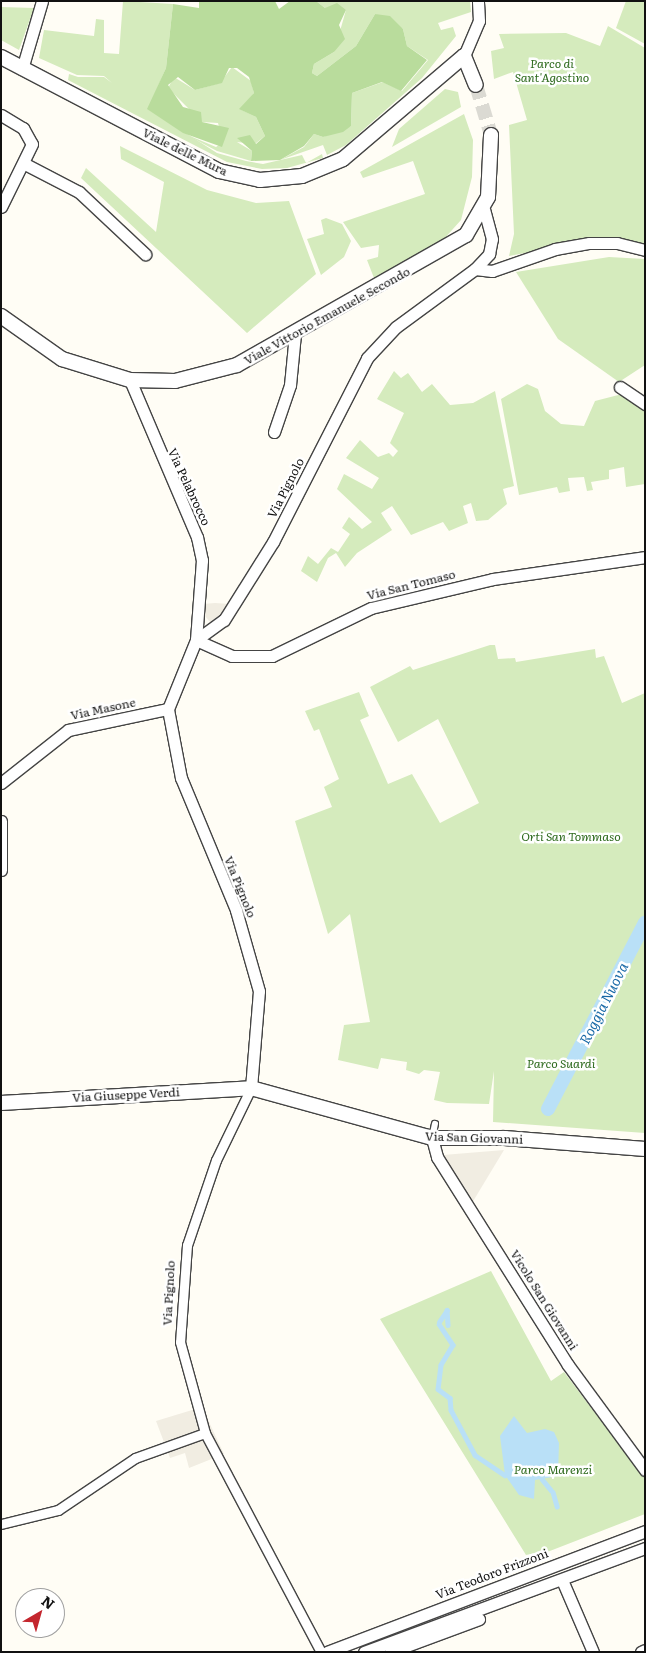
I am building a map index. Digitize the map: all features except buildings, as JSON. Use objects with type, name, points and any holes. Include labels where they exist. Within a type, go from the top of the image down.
[{"type":"street","points":[[22,69],[42,1]]},
{"type":"street","points":[[476,85],[464,56],[479,21],[478,1]]},
{"type":"street","name":"Viale delle Mura","points":[[1,57],[219,171],[282,179],[343,159],[464,56]]},
{"type":"street","points":[[1,115],[20,125],[31,140],[26,164],[1,207]]},
{"type":"street","name":"Viale Vittorio Emanuele Secondo","points":[[1,316],[62,359],[130,380],[175,381],[223,370],[295,334],[447,248],[476,225],[484,210],[492,181],[491,135]]},
{"type":"street","points":[[26,164],[80,192],[145,254]]},
{"type":"street","name":"Via Pignolo","points":[[196,640],[224,620],[249,583],[298,498],[367,358],[396,327],[475,269],[492,244],[484,210]]},
{"type":"street","points":[[475,269],[492,271],[555,249],[588,243],[617,243],[645,250]]},
{"type":"street","points":[[274,432],[290,384],[295,334]]},
{"type":"street","name":"Via Pelabrocco","points":[[130,380],[197,537],[202,560],[196,640]]},
{"type":"street","points":[[620,387],[645,404]]},
{"type":"street","name":"Via San Tomaso","points":[[196,640],[232,656],[272,656],[370,608],[493,579],[645,557]]},
{"type":"street","points":[[168,709],[196,640]]},
{"type":"street","name":"Via Pignolo","points":[[168,709],[181,778],[234,905],[259,991],[250,1088],[216,1160],[184,1259],[180,1342],[205,1432],[322,1651]]},
{"type":"street","name":"Via Masone","points":[[1,783],[68,730],[168,709]]},
{"type":"street","points":[[1,821],[1,870]]},
{"type":"street","name":"Via Giuseppe Verdi","points":[[1,1103],[250,1088]]},
{"type":"street","name":"Via San Giovanni","points":[[250,1088],[432,1138],[505,1138],[645,1149]]},
{"type":"street","name":"Vicolo San Giovanni","points":[[432,1138],[437,1157],[568,1365],[645,1470]]},
{"type":"street","points":[[1,1524],[58,1510],[135,1458],[205,1432]]},
{"type":"street","name":"Via Teodoro Frizzoni","points":[[322,1651],[645,1531]]},
{"type":"street","points":[[390,1652],[563,1584],[582,1573],[645,1548]]},
{"type":"street","points":[[364,1652],[563,1584]]},
{"type":"street","points":[[563,1584],[593,1652]]},
{"type":"street","points":[[641,1652],[645,1650]]},
{"type":"lane","points":[[432,1138],[435,1124]]},
{"type":"green space","points":[[123,1],[173,4],[166,68],[148,109],[217,153],[263,164],[302,155],[306,163],[287,168],[262,169],[227,162],[68,80],[69,74],[78,77],[104,77],[112,83],[104,76],[77,75],[39,58],[44,30],[94,36],[96,19],[104,20],[104,53],[119,54]]},
{"type":"green space","points":[[199,1],[275,1],[279,9],[290,1],[316,1],[325,8],[337,3],[346,10],[339,25],[345,39],[334,52],[314,64],[312,73],[317,76],[356,46],[375,14],[390,16],[403,29],[407,46],[427,60],[401,91],[382,82],[352,93],[351,126],[343,132],[323,137],[314,134],[304,146],[280,160],[251,161],[252,151],[237,138],[250,135],[256,144],[265,136],[256,117],[239,109],[254,93],[249,77],[237,68],[229,68],[222,83],[195,90],[178,77],[168,85],[183,107],[201,112],[202,122],[229,128],[222,147],[183,133],[147,109],[166,68],[173,4],[199,8]]},
{"type":"green space","points":[[316,1],[470,1],[471,12],[438,23],[441,30],[453,27],[456,36],[422,78],[346,145],[327,155],[323,145],[280,160],[304,147],[314,134],[323,137],[351,126],[352,93],[383,82],[402,91],[428,60],[407,46],[403,29],[375,14],[356,46],[317,76],[312,73],[314,64],[334,52],[346,10],[325,8]]},
{"type":"green space","points":[[626,1],[645,1],[645,44],[616,28]]},
{"type":"green space","points":[[1,7],[34,8],[19,50],[1,40]]},
{"type":"green space","name":"Parco di Sant'Agostino","points":[[608,26],[645,48],[645,244],[551,248],[509,256],[514,234],[509,125],[527,120],[513,72],[494,79],[491,51],[504,48],[499,34],[566,33],[600,46]]},
{"type":"green space","points":[[232,67],[251,81],[254,93],[242,110],[256,117],[265,136],[255,144],[237,142],[252,151],[251,161],[217,151],[183,133],[216,147],[223,142],[218,123],[202,122],[168,88],[174,77],[195,90],[220,83]]},
{"type":"green space","points":[[445,89],[458,92],[461,107],[392,147],[399,129]]},
{"type":"green space","points":[[464,114],[473,140],[472,177],[461,220],[444,239],[374,278],[367,260],[378,257],[379,245],[361,248],[343,222],[425,194],[413,161],[363,178],[360,172]]},
{"type":"green space","points":[[120,146],[207,190],[256,203],[289,201],[316,274],[247,333],[81,178],[86,168],[156,232],[164,182],[121,159]]},
{"type":"green space","points":[[322,154],[323,158],[307,162]]},
{"type":"green space","points":[[326,218],[342,224],[351,241],[344,257],[321,275],[307,239],[324,234],[321,220]]},
{"type":"green space","points":[[609,257],[645,259],[645,365],[619,382],[558,339],[516,272]]},
{"type":"green space","points":[[394,371],[401,378],[408,373],[422,392],[432,384],[450,405],[473,403],[495,391],[514,486],[503,489],[507,504],[488,520],[476,521],[471,503],[463,506],[468,523],[449,531],[443,522],[411,535],[392,506],[381,513],[392,530],[357,553],[345,567],[336,553],[328,558],[317,582],[301,571],[308,556],[318,564],[331,548],[338,552],[350,534],[342,528],[349,517],[362,529],[372,522],[337,489],[344,474],[372,489],[379,478],[346,458],[360,440],[378,457],[389,453],[393,457],[398,451],[390,443],[404,413],[377,399]]},
{"type":"green space","points":[[527,384],[538,389],[545,411],[561,424],[584,426],[595,401],[626,393],[645,406],[645,484],[626,487],[624,467],[609,470],[609,479],[591,482],[593,490],[587,491],[584,477],[568,478],[570,491],[559,493],[557,487],[519,495],[501,399]]},
{"type":"green space","points":[[495,645],[498,659],[515,658],[516,662],[595,649],[596,658],[604,656],[622,703],[645,693],[645,1133],[493,1122],[494,1071],[489,1104],[447,1103],[434,1100],[440,1072],[424,1070],[419,1074],[406,1070],[407,1062],[381,1058],[378,1069],[338,1060],[344,1025],[370,1022],[350,914],[328,934],[295,821],[332,807],[324,787],[339,779],[319,729],[314,731],[305,711],[359,692],[369,716],[360,720],[388,784],[412,774],[440,823],[479,803],[438,719],[398,742],[370,687],[410,666],[413,670]]},
{"type":"green space","name":"Parco Marenzi","points":[[491,1271],[551,1381],[564,1372],[645,1479],[645,1514],[537,1556],[535,1553],[526,1555],[380,1319]]},
{"type":"shaded area","points":[[203,604],[230,604],[221,618],[211,623],[204,615]]},
{"type":"shaded area","points":[[504,1150],[472,1203],[443,1155]]},
{"type":"shaded area","points":[[202,1407],[224,1454],[189,1468],[185,1453],[170,1458],[156,1421]]},
{"type":"water","points":[[514,1416],[527,1433],[545,1429],[554,1432],[559,1443],[558,1476],[535,1480],[534,1499],[519,1495],[505,1475],[500,1436]]},
{"type":"waterway","name":"Roggia Nuova","points":[[548,1109],[645,923]]},
{"type":"waterway","points":[[447,1310],[448,1325]]},
{"type":"waterway","points":[[439,1322],[447,1310]]},
{"type":"waterway","points":[[439,1324],[453,1345],[441,1365],[438,1389],[450,1398],[451,1410],[475,1455],[505,1475]]},
{"type":"waterway","points":[[542,1479],[551,1490]]},
{"type":"waterway","points":[[553,1492],[557,1506]]},
{"type":"tunnel","points":[[476,85],[491,135]]},
{"type":"park label","name":"Orti San Tommaso","points":[[571,837]]},
{"type":"park label","name":"Parco Suardi","points":[[561,1064]]}]
